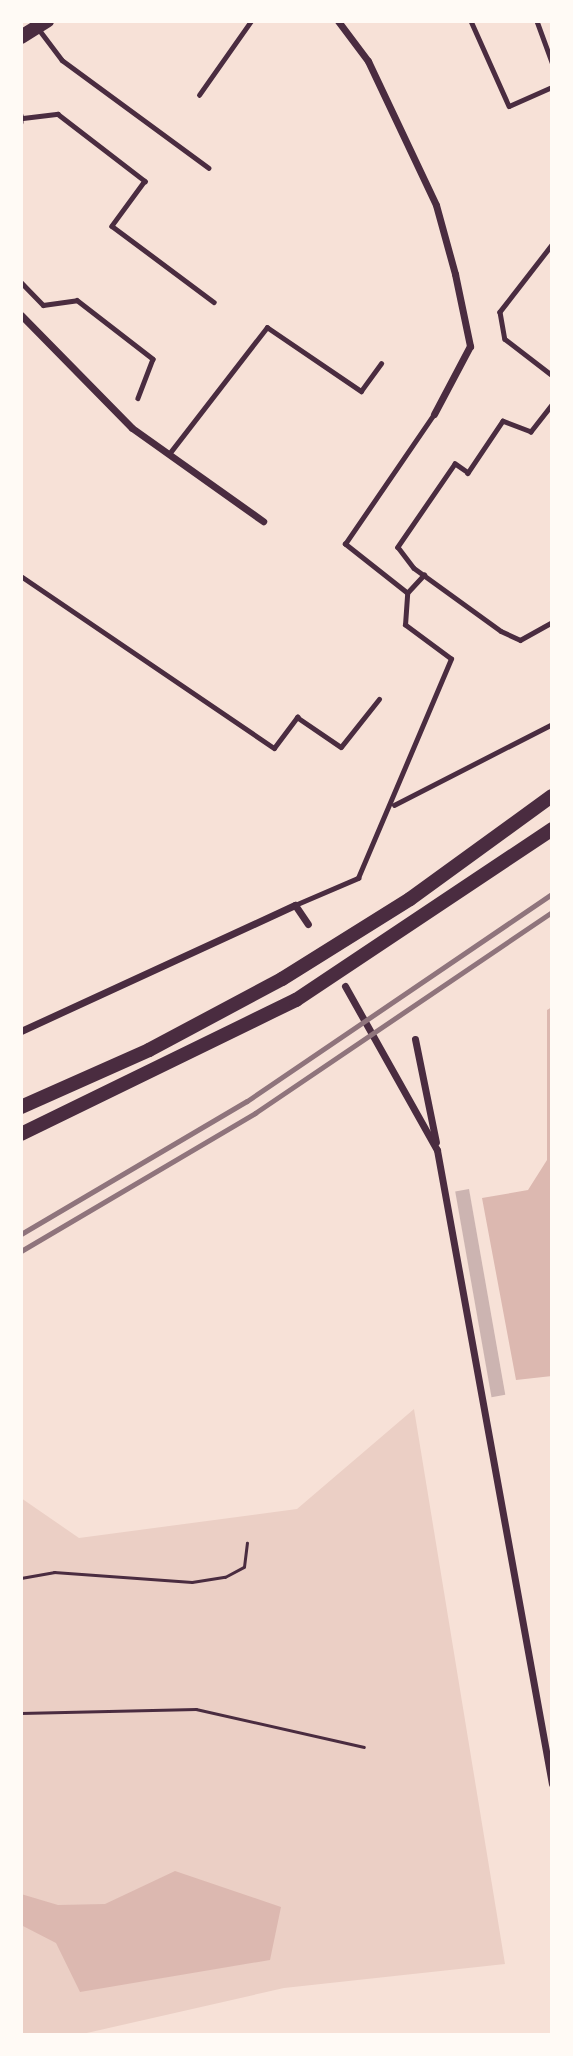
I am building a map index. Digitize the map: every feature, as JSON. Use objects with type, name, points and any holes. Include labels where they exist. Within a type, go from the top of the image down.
[{"type":"highway","points":[[21,37],[42,24]]},
{"type":"highway","points":[[21,1108],[149,1050],[282,979],[410,899],[552,796]]},
{"type":"highway","points":[[21,1135],[296,1000],[552,829]]},
{"type":"street","points":[[338,21],[368,61],[436,205],[455,274],[470,346],[434,414]]},
{"type":"street","points":[[21,316],[61,362],[169,453],[263,521]]},
{"type":"street","points":[[21,1031],[295,905],[308,924]]},
{"type":"street","points":[[345,986],[437,1150]]},
{"type":"street","points":[[415,1039],[449,1198],[552,1784]]},
{"type":"lane","points":[[199,95],[251,21]]},
{"type":"lane","points":[[471,21],[509,106],[552,87]]},
{"type":"lane","points":[[537,21],[552,62]]},
{"type":"lane","points":[[42,24],[62,60],[209,168]]},
{"type":"lane","points":[[22,118],[58,114],[145,181],[112,226],[214,302]]},
{"type":"lane","points":[[552,245],[500,312],[505,339],[552,375]]},
{"type":"lane","points":[[21,282],[43,305],[77,300],[153,359],[138,398]]},
{"type":"lane","points":[[169,453],[267,327],[361,391],[381,363]]},
{"type":"lane","points":[[551,627],[520,640],[424,575],[398,547],[455,464],[468,473],[503,421],[531,432],[552,405]]},
{"type":"lane","points":[[407,593],[345,544],[434,414]]},
{"type":"lane","points":[[295,905],[358,878],[393,805],[451,659],[405,625],[407,593],[424,575]]},
{"type":"lane","points":[[21,576],[274,748],[297,717],[341,747],[379,699]]},
{"type":"lane","points":[[393,805],[552,724]]},
{"type":"path","points":[[21,1578],[54,1572],[192,1582],[225,1577],[244,1567],[247,1543]]},
{"type":"path","points":[[21,1713],[196,1709],[364,1748]]},
{"type":"shaded area","points":[[552,1007],[552,1376],[516,1380],[482,1198],[528,1190],[547,1160],[547,1010]]},
{"type":"shaded area","points":[[414,1409],[505,1964],[284,1988],[78,2035],[21,2035],[21,1498],[79,1538],[297,1509]]},
{"type":"shaded area","points":[[175,1871],[281,1907],[270,1960],[80,1992],[56,1943],[21,1925],[21,1894],[58,1905],[105,1904]]},
{"type":"building","points":[[469,1189],[505,1395],[492,1397],[455,1191]]},
{"type":"railway","points":[[21,1234],[247,1101],[552,894]]},
{"type":"railway","points":[[21,1251],[255,1113],[552,912]]}]
